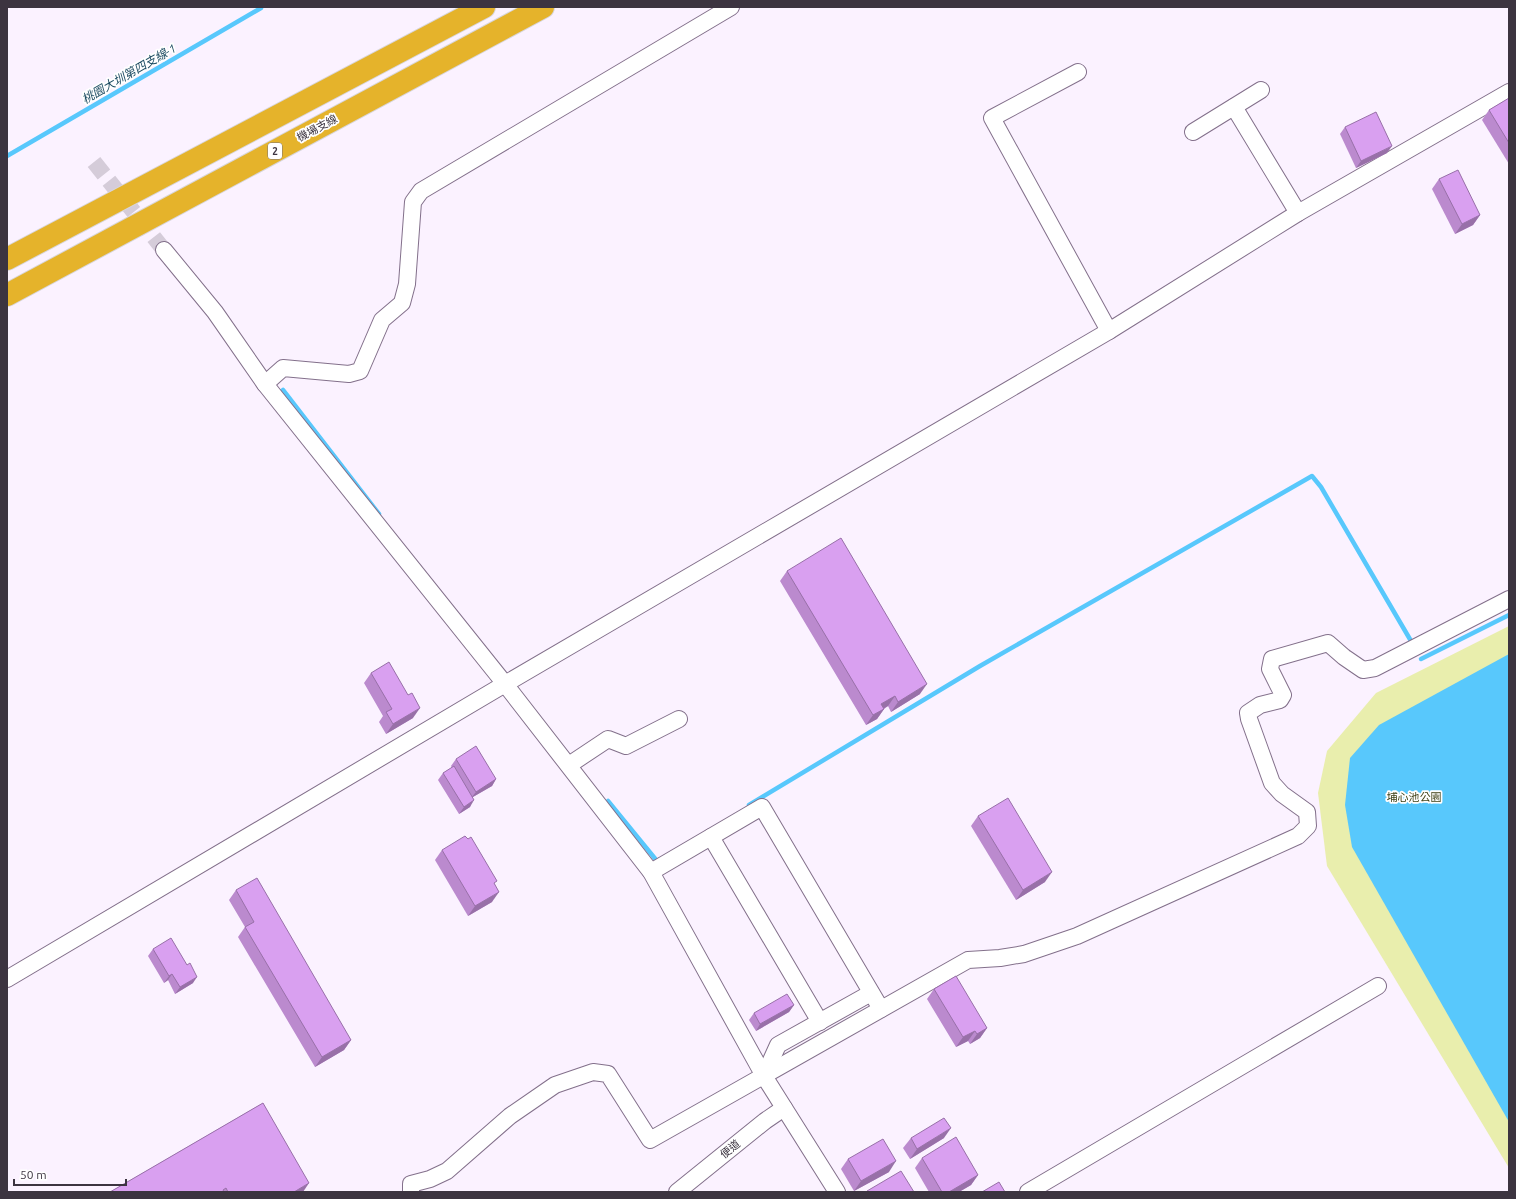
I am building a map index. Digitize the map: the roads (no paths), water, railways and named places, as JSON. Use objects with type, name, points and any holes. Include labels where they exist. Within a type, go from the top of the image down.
[{"type":"highway","points":[[7,259],[484,7]]},
{"type":"highway","name":"機場支線","points":[[7,295],[543,7]]},
{"type":"street","points":[[265,384],[283,368],[349,374],[360,372],[382,320],[402,303],[407,284],[412,202],[421,191],[731,7]]},
{"type":"street","points":[[1078,72],[992,118],[1109,331]]},
{"type":"street","points":[[1193,132],[1261,90]]},
{"type":"street","points":[[7,979],[505,684],[1109,331],[1298,213],[1509,92]]},
{"type":"street","points":[[1234,107],[1298,213]]},
{"type":"street","points":[[164,250],[215,312],[265,384],[505,684],[651,872],[764,1076],[837,1192]]},
{"type":"street","points":[[411,1192],[411,1184],[430,1179],[447,1171],[510,1116],[555,1085],[593,1072],[608,1074],[650,1140],[968,960],[1000,958],[1024,954],[1076,936],[1298,836],[1308,826],[1307,812],[1282,794],[1272,783],[1248,713],[1260,704],[1280,700],[1283,695],[1270,669],[1272,659],[1328,643],[1344,658],[1363,670],[1375,668],[1509,599]]},
{"type":"street","points":[[569,766],[608,739],[626,746],[679,719]]},
{"type":"street","points":[[651,872],[762,807],[881,1009]]},
{"type":"street","points":[[711,837],[820,1022]]},
{"type":"street","points":[[1028,1192],[1378,986]]},
{"type":"street","points":[[764,1076],[778,1045],[871,993]]},
{"type":"street","name":"便道","points":[[677,1192],[765,1121],[784,1108]]},
{"type":"water","name":"埔心池公園","points":[[1509,654],[1509,1122],[1352,847],[1345,805],[1350,758],[1379,725]]},
{"type":"waterway","name":"桃園大圳第四支線-1","points":[[7,156],[261,8]]},
{"type":"waterway","points":[[283,390],[379,514]]},
{"type":"waterway","points":[[749,805],[980,666],[1312,476],[1321,487],[1411,641]]},
{"type":"waterway","points":[[1421,659],[1509,615]]},
{"type":"waterway","points":[[608,801],[657,861],[661,859]]},
{"type":"tunnel","points":[[94,162],[164,250]]}]
